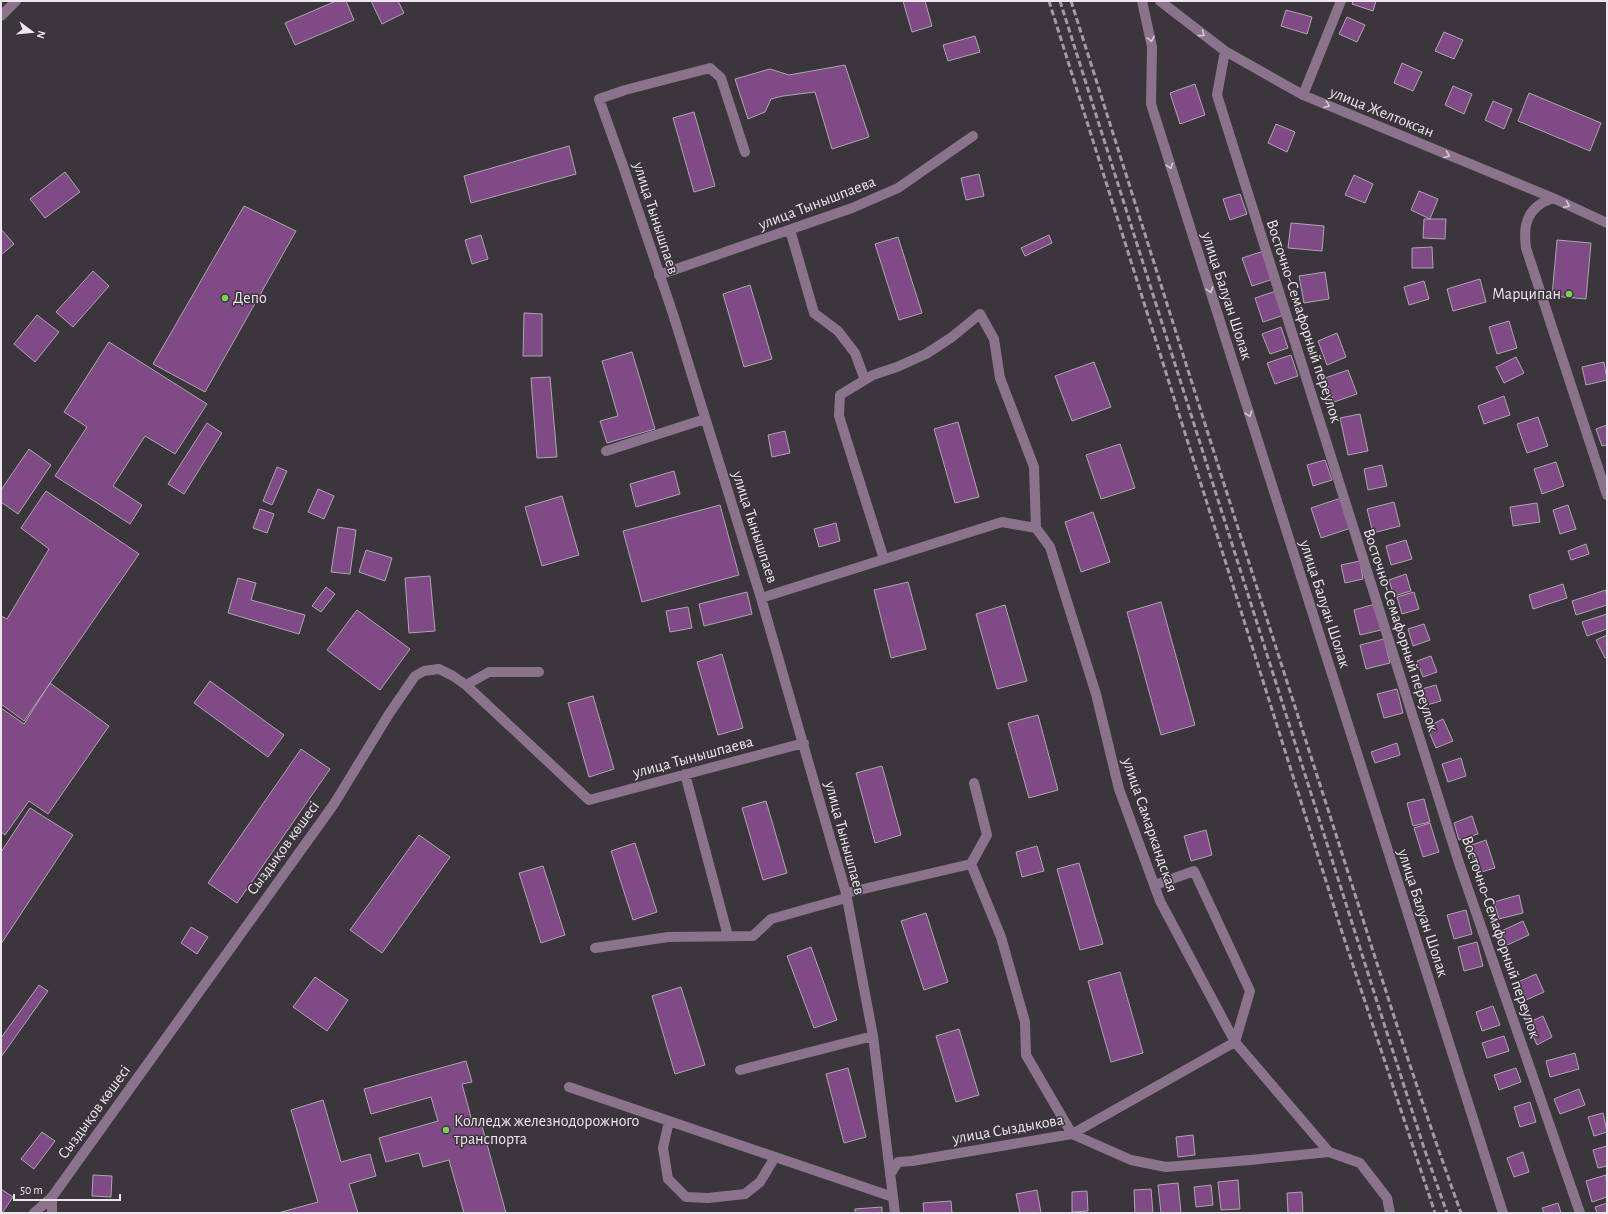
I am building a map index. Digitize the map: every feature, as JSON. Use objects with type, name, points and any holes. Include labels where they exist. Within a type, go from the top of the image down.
[{"type":"street","points":[[1,16],[16,1]]},
{"type":"street","name":"улица Балуан Шолак","points":[[1142,1],[1152,47],[1151,104],[1503,1213]]},
{"type":"street","name":"улица Желтоксан","points":[[1160,1],[1225,51],[1303,95],[1553,198],[1607,223]]},
{"type":"street","points":[[1303,95],[1341,1]]},
{"type":"street","name":"Восточно-Семафорный переулок","points":[[1225,51],[1217,95],[1459,864],[1580,1213]]},
{"type":"street","name":"улица Тынышпаев","points":[[745,152],[721,78],[710,68],[625,90],[599,99],[622,162],[673,314],[761,598],[804,743],[846,895],[873,1036],[895,1213]]},
{"type":"street","name":"улица Тынышпаева","points":[[659,275],[852,208],[898,188],[973,136]]},
{"type":"street","points":[[1553,198],[1538,205],[1528,218],[1524,232],[1526,248],[1607,495]]},
{"type":"street","points":[[790,230],[814,313],[838,331],[855,353],[865,380]]},
{"type":"street","points":[[761,598],[1002,522],[1036,528],[1034,467],[1000,378],[994,339],[980,314],[952,337],[926,354],[897,367],[873,375],[840,395],[839,416],[884,559]]},
{"type":"street","points":[[606,451],[705,420]]},
{"type":"street","name":"улица Самаркандская","points":[[1036,528],[1050,547],[1096,694],[1119,789],[1160,901],[1235,1042],[1329,1152],[1360,1163],[1387,1198],[1390,1213]]},
{"type":"street","name":"Сыздықов көшесі","points":[[34,1213],[52,1197],[334,804],[389,714],[415,676],[424,671],[438,669],[466,685],[589,800]]},
{"type":"street","points":[[466,685],[489,672],[539,672]]},
{"type":"street","name":"улица Тынышпаева","points":[[589,800],[804,743]]},
{"type":"street","points":[[685,774],[728,936]]},
{"type":"street","points":[[595,948],[668,937],[753,936],[771,919],[846,895],[970,864],[987,835],[974,783]]},
{"type":"street","points":[[970,864],[1001,937],[1025,1022],[1026,1055],[1072,1134],[1131,1160],[1166,1167],[1329,1152]]},
{"type":"street","points":[[1155,885],[1194,871],[1250,991],[1235,1042]]},
{"type":"street","points":[[740,1070],[873,1036]]},
{"type":"street","name":"улица Сыздыкова","points":[[890,1175],[898,1162],[912,1161],[1072,1134],[1235,1042]]},
{"type":"street","points":[[569,1087],[893,1197]]},
{"type":"street","points":[[669,1121],[663,1148],[668,1179],[686,1197],[708,1198],[745,1194],[760,1182],[774,1157]]},
{"type":"street","points":[[52,1197],[52,1213]]},
{"type":"building","points":[[336,1],[346,1],[354,20],[295,45],[285,23]]},
{"type":"building","points":[[371,1],[398,1],[404,13],[382,24]]},
{"type":"building","points":[[903,1],[925,1],[932,26],[912,32]]},
{"type":"building","points":[[1353,1],[1376,1],[1373,11],[1352,4]]},
{"type":"building","points":[[1286,10],[1312,17],[1307,34],[1281,26]]},
{"type":"building","points":[[1347,17],[1365,25],[1357,42],[1339,34]]},
{"type":"building","points":[[1444,32],[1463,40],[1454,59],[1435,51]]},
{"type":"building","points":[[975,36],[980,52],[948,61],[943,45]]},
{"type":"building","points":[[1402,63],[1422,72],[1413,91],[1394,83]]},
{"type":"building","points":[[845,65],[869,137],[832,149],[815,92],[771,99],[765,112],[748,119],[735,79],[770,69],[789,75]]},
{"type":"building","points":[[1195,84],[1205,115],[1180,124],[1170,93]]},
{"type":"building","points":[[1453,86],[1472,94],[1464,114],[1445,105]]},
{"type":"building","points":[[1529,93],[1601,123],[1590,151],[1518,121]]},
{"type":"building","points":[[1493,101],[1512,109],[1504,129],[1485,120]]},
{"type":"building","points":[[694,112],[715,186],[694,192],[673,118]]},
{"type":"building","points":[[1276,124],[1295,132],[1287,152],[1268,143]]},
{"type":"building","points":[[569,146],[576,174],[471,203],[464,176]]},
{"type":"building","points":[[65,172],[80,192],[45,218],[30,199]]},
{"type":"building","points":[[979,174],[984,196],[966,200],[961,178]]},
{"type":"building","points":[[1354,175],[1373,184],[1365,203],[1345,195]]},
{"type":"building","points":[[1419,191],[1438,199],[1430,219],[1411,210]]},
{"type":"building","points":[[1240,194],[1247,214],[1230,220],[1223,199]]},
{"type":"building","name":"Депо","points":[[244,206],[296,231],[205,392],[153,364]]},
{"type":"building","points":[[1424,219],[1446,219],[1445,239],[1423,238]]},
{"type":"building","points":[[1291,223],[1324,226],[1322,251],[1288,248]]},
{"type":"building","points":[[1,229],[14,244],[1,255]]},
{"type":"building","points":[[481,235],[488,259],[472,264],[465,240]]},
{"type":"building","points":[[1049,235],[1052,243],[1025,256],[1021,248]]},
{"type":"building","points":[[898,237],[922,313],[899,320],[875,244]]},
{"type":"building","points":[[1557,240],[1591,243],[1586,299],[1552,296]]},
{"type":"building","points":[[1432,247],[1433,268],[1412,268],[1412,248]]},
{"type":"building","points":[[1264,251],[1273,279],[1252,286],[1242,258]]},
{"type":"building","points":[[93,271],[109,286],[73,327],[56,312]]},
{"type":"building","points":[[1325,272],[1329,299],[1304,303],[1299,276]]},
{"type":"building","points":[[1480,279],[1486,302],[1453,311],[1447,289]]},
{"type":"building","points":[[1424,281],[1429,299],[1409,305],[1404,287]]},
{"type":"building","points":[[750,285],[772,359],[744,367],[723,294]]},
{"type":"building","points":[[1276,291],[1284,315],[1263,322],[1255,298]]},
{"type":"building","points":[[524,313],[542,314],[542,356],[523,356]]},
{"type":"building","points":[[37,315],[59,332],[35,362],[14,344]]},
{"type":"building","points":[[1509,321],[1517,348],[1497,354],[1489,327]]},
{"type":"building","points":[[1281,327],[1288,348],[1270,354],[1262,334]]},
{"type":"building","points":[[1337,333],[1346,357],[1327,365],[1318,341]]},
{"type":"building","points":[[109,342],[207,404],[175,454],[145,436],[113,486],[142,505],[130,524],[55,476],[87,427],[64,412]]},
{"type":"building","points":[[632,352],[655,429],[607,443],[600,421],[618,416],[602,361]]},
{"type":"building","points":[[1291,355],[1298,376],[1275,384],[1267,363]]},
{"type":"building","points":[[1516,357],[1524,373],[1504,383],[1496,367]]},
{"type":"building","points":[[1094,362],[1111,407],[1072,421],[1055,376]]},
{"type":"building","points":[[1604,362],[1607,380],[1586,385],[1582,367]]},
{"type":"building","points":[[1348,370],[1357,394],[1334,402],[1325,378]]},
{"type":"building","points":[[550,377],[557,457],[537,458],[531,378]]},
{"type":"building","points":[[1504,396],[1510,415],[1484,424],[1478,406]]},
{"type":"building","points":[[1360,414],[1368,451],[1348,455],[1340,418]]},
{"type":"building","points":[[1538,417],[1548,446],[1527,453],[1517,424]]},
{"type":"building","points":[[958,422],[979,497],[955,503],[934,429]]},
{"type":"building","points":[[207,423],[222,433],[184,494],[168,484]]},
{"type":"building","points":[[1607,425],[1607,445],[1602,446],[1596,429]]},
{"type":"building","points":[[785,431],[790,453],[772,457],[768,435]]},
{"type":"building","points":[[1120,444],[1135,488],[1101,499],[1086,455]]},
{"type":"building","points":[[29,449],[51,465],[18,514],[1,502],[1,490]]},
{"type":"building","points":[[1325,460],[1332,480],[1313,486],[1307,465]]},
{"type":"building","points":[[1556,462],[1564,486],[1542,494],[1534,469]]},
{"type":"building","points":[[1382,465],[1387,486],[1368,490],[1364,469]]},
{"type":"building","points":[[277,467],[287,471],[272,505],[263,501]]},
{"type":"building","points":[[674,471],[680,494],[636,507],[630,484]]},
{"type":"building","points":[[318,489],[334,496],[324,519],[308,512]]},
{"type":"building","points":[[46,491],[139,554],[24,721],[1,704],[1,616],[7,619],[49,549],[21,528]]},
{"type":"building","points":[[562,496],[579,555],[542,566],[525,507]]},
{"type":"building","points":[[1341,498],[1351,528],[1321,538],[1311,508]]},
{"type":"building","points":[[1394,502],[1400,526],[1373,533],[1367,509]]},
{"type":"building","points":[[1537,503],[1540,522],[1513,526],[1510,507]]},
{"type":"building","points":[[720,505],[739,575],[642,602],[623,531]]},
{"type":"building","points":[[1568,505],[1576,529],[1560,534],[1553,510]]},
{"type":"building","points":[[260,509],[274,514],[267,533],[253,528]]},
{"type":"building","points":[[1093,512],[1110,562],[1081,572],[1065,522]]},
{"type":"building","points":[[836,523],[840,541],[819,547],[814,529]]},
{"type":"building","points":[[338,527],[356,530],[350,574],[331,572]]},
{"type":"building","points":[[1406,540],[1412,559],[1391,565],[1386,546]]},
{"type":"building","points":[[1586,544],[1589,554],[1571,560],[1568,551]]},
{"type":"building","points":[[366,550],[392,558],[385,581],[359,572]]},
{"type":"building","points":[[1360,561],[1363,579],[1345,583],[1341,565]]},
{"type":"building","points":[[1406,574],[1411,591],[1394,596],[1389,580]]},
{"type":"building","points":[[430,576],[435,631],[409,633],[405,578]]},
{"type":"building","points":[[238,578],[256,583],[251,600],[305,615],[299,634],[228,613]]},
{"type":"building","points":[[908,582],[926,649],[891,658],[874,590]]},
{"type":"building","points":[[1563,584],[1567,598],[1533,609],[1529,595]]},
{"type":"building","points":[[326,587],[335,594],[321,612],[312,606]]},
{"type":"building","points":[[1606,590],[1607,605],[1576,615],[1572,601]]},
{"type":"building","points":[[747,592],[752,614],[704,626],[699,604]]},
{"type":"building","points":[[1414,592],[1419,609],[1402,614],[1397,597]]},
{"type":"building","points":[[1161,602],[1195,725],[1161,735],[1127,612]]},
{"type":"building","points":[[1375,604],[1381,630],[1360,635],[1354,610]]},
{"type":"building","points":[[1005,605],[1027,681],[997,689],[976,614]]},
{"type":"building","points":[[688,607],[692,628],[670,632],[666,611]]},
{"type":"building","points":[[357,610],[410,649],[380,690],[327,650]]},
{"type":"building","points":[[1607,614],[1607,629],[1587,636],[1582,622]]},
{"type":"building","points":[[1424,624],[1430,640],[1413,646],[1408,629]]},
{"type":"building","points":[[1607,635],[1607,657],[1605,658],[1596,640]]},
{"type":"building","points":[[1384,639],[1390,663],[1366,669],[1360,645]]},
{"type":"building","points":[[722,654],[743,728],[718,735],[697,662]]},
{"type":"building","points":[[1431,656],[1437,672],[1423,677],[1417,661]]},
{"type":"building","points":[[210,681],[284,735],[268,757],[194,703]]},
{"type":"building","points":[[50,683],[109,726],[48,814],[29,801],[5,835],[1,832],[1,708],[24,724]]},
{"type":"building","points":[[1436,685],[1441,701],[1427,705],[1422,689]]},
{"type":"building","points":[[1397,689],[1403,713],[1384,718],[1377,694]]},
{"type":"building","points":[[593,696],[614,769],[589,777],[568,703]]},
{"type":"building","points":[[1038,715],[1058,790],[1029,798],[1008,723]]},
{"type":"building","points":[[1443,719],[1453,741],[1436,748],[1427,727]]},
{"type":"building","points":[[1397,743],[1400,755],[1375,763],[1371,752]]},
{"type":"building","points":[[301,749],[330,769],[237,903],[208,883]]},
{"type":"building","points":[[1461,758],[1466,776],[1448,782],[1442,764]]},
{"type":"building","points":[[882,766],[901,835],[875,843],[856,773]]},
{"type":"building","points":[[1424,799],[1430,822],[1413,826],[1407,803]]},
{"type":"building","points":[[766,801],[787,873],[763,880],[742,808]]},
{"type":"building","points":[[30,808],[73,835],[1,944],[1,852]]},
{"type":"building","points":[[1472,816],[1478,834],[1459,840],[1454,823]]},
{"type":"building","points":[[1430,823],[1439,852],[1423,857],[1414,828]]},
{"type":"building","points":[[1206,830],[1212,855],[1191,861],[1184,836]]},
{"type":"building","points":[[419,835],[450,857],[382,953],[350,930]]},
{"type":"building","points":[[1486,840],[1495,868],[1478,873],[1469,846]]},
{"type":"building","points":[[635,843],[657,912],[633,920],[611,851]]},
{"type":"building","points":[[1037,846],[1044,871],[1022,877],[1016,852]]},
{"type":"building","points":[[1079,863],[1103,944],[1080,950],[1057,869]]},
{"type":"building","points":[[543,866],[565,935],[541,943],[519,873]]},
{"type":"building","points":[[1519,895],[1523,913],[1499,919],[1494,902]]},
{"type":"building","points":[[1466,910],[1472,934],[1454,939],[1447,915]]},
{"type":"building","points":[[926,913],[948,982],[924,990],[901,921]]},
{"type":"building","points":[[1523,921],[1529,935],[1503,947],[1497,933]]},
{"type":"building","points":[[191,927],[208,937],[197,954],[181,943]]},
{"type":"building","points":[[1477,942],[1483,966],[1464,971],[1458,947]]},
{"type":"building","points":[[811,947],[837,1020],[814,1028],[787,956]]},
{"type":"building","points":[[1120,972],[1143,1053],[1111,1062],[1088,981]]},
{"type":"building","points":[[1536,974],[1544,992],[1526,1000],[1518,982]]},
{"type":"building","points":[[315,977],[348,1000],[327,1031],[293,1007]]},
{"type":"building","points":[[39,985],[48,991],[1,1057],[1,1038]]},
{"type":"building","points":[[681,987],[705,1065],[675,1074],[652,996]]},
{"type":"building","points":[[1493,1006],[1500,1025],[1482,1031],[1476,1012]]},
{"type":"building","points":[[1543,1016],[1552,1037],[1537,1045],[1527,1023]]},
{"type":"building","points":[[959,1029],[979,1095],[956,1102],[936,1036]]},
{"type":"building","points":[[1504,1036],[1509,1051],[1487,1058],[1482,1043]]},
{"type":"building","points":[[1575,1053],[1579,1069],[1550,1077],[1546,1061]]},
{"type":"building","name":"Колледж железнодорожного транспорта","points":[[466,1061],[472,1082],[462,1084],[472,1121],[480,1119],[506,1213],[464,1213],[449,1160],[423,1167],[419,1153],[386,1162],[379,1138],[438,1121],[431,1097],[371,1114],[364,1089]]},
{"type":"building","points":[[848,1068],[866,1137],[844,1143],[826,1074]]},
{"type":"building","points":[[1516,1068],[1521,1082],[1499,1090],[1494,1075]]},
{"type":"building","points":[[1579,1089],[1585,1105],[1560,1114],[1554,1099]]},
{"type":"building","points":[[323,1100],[341,1162],[370,1154],[376,1176],[349,1184],[358,1213],[278,1213],[318,1202],[291,1110]]},
{"type":"building","points":[[1530,1102],[1536,1122],[1520,1127],[1514,1107]]},
{"type":"building","points":[[1603,1113],[1607,1132],[1594,1136],[1588,1117]]},
{"type":"building","points":[[42,1132],[55,1141],[34,1169],[21,1159]]},
{"type":"building","points":[[1193,1135],[1195,1155],[1178,1157],[1176,1137]]},
{"type":"building","points":[[1607,1146],[1607,1166],[1598,1168],[1593,1150]]},
{"type":"building","points":[[1523,1152],[1529,1172],[1514,1177],[1507,1158]]},
{"type":"building","points":[[93,1175],[112,1176],[111,1197],[92,1196]]},
{"type":"building","points":[[1606,1175],[1607,1197],[1592,1202],[1586,1181]]},
{"type":"building","points":[[1238,1180],[1240,1209],[1221,1210],[1218,1182]]},
{"type":"building","points":[[1178,1183],[1181,1213],[1161,1213],[1158,1185]]},
{"type":"building","points":[[1211,1185],[1213,1205],[1196,1207],[1194,1187]]},
{"type":"building","points":[[1,1189],[13,1197],[2,1213],[1,1213]]},
{"type":"building","points":[[1151,1189],[1153,1213],[1135,1213],[1134,1190]]},
{"type":"building","points":[[1037,1190],[1041,1213],[1020,1213],[1016,1194]]},
{"type":"building","points":[[1087,1191],[1088,1211],[1072,1212],[1072,1192]]},
{"type":"building","points":[[1302,1192],[1303,1213],[1288,1213],[1287,1193]]},
{"type":"building","points":[[951,1201],[952,1213],[924,1213],[923,1203]]},
{"type":"building","points":[[1558,1203],[1561,1213],[1544,1213],[1542,1208]]},
{"type":"building","points":[[1607,1203],[1607,1213],[1597,1213],[1595,1207]]},
{"type":"building","points":[[882,1207],[882,1213],[855,1213],[855,1209]]},
{"type":"railway","points":[[1049,1],[1342,932],[1435,1213]]},
{"type":"railway","points":[[1060,1],[1379,1008],[1424,1148],[1447,1213]]},
{"type":"railway","points":[[1071,1],[1390,1004],[1461,1213]]},
{"type":"place","name":"Марципан","points":[[1569,294]]},
{"type":"place","name":"Депо","points":[[225,298]]},
{"type":"place","name":"Колледж железнодорожного транспорта","points":[[446,1130]]}]
